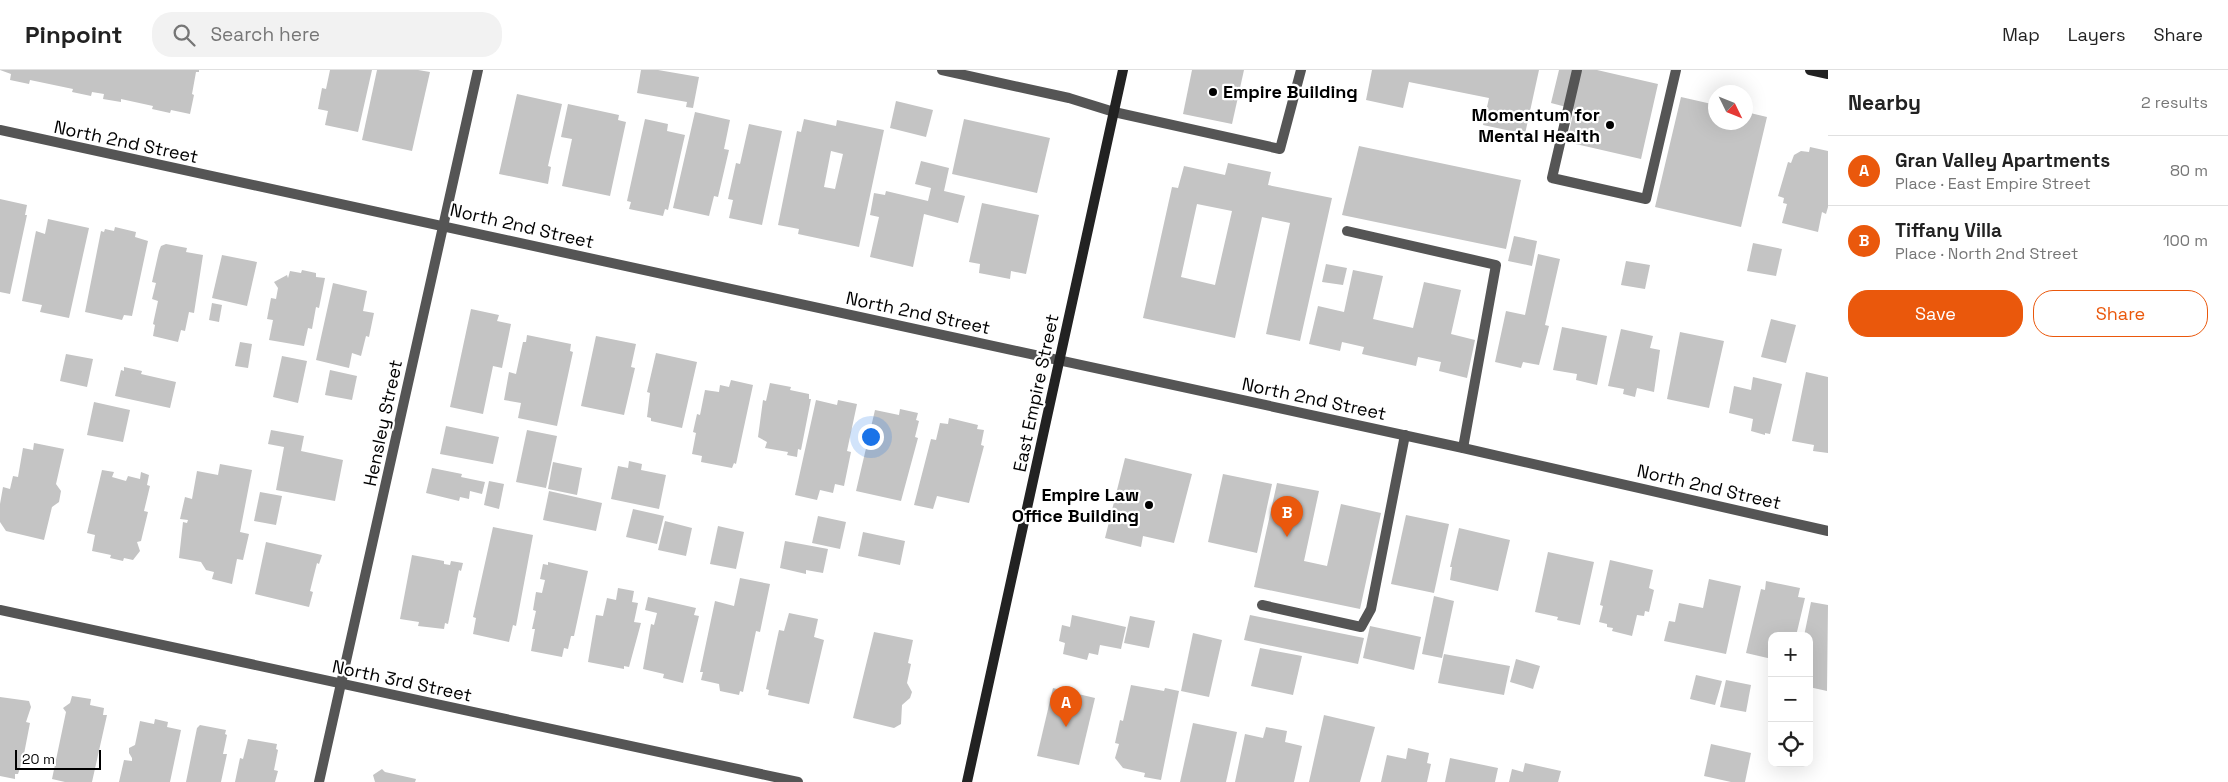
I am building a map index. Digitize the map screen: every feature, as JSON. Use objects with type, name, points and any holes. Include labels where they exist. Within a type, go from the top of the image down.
[{"type":"street","name":"Hensley Street","points":[[319,782],[478,70]]},
{"type":"street","points":[[942,70],[1069,98],[1114,112],[1280,149],[1301,70]]},
{"type":"street","name":"East Empire Street","points":[[967,782],[1123,70]]},
{"type":"street","points":[[1577,70],[1552,178],[1646,199],[1676,70]]},
{"type":"street","points":[[1810,70],[1828,74]]},
{"type":"street","name":"North 2nd Street","points":[[0,130],[1405,435],[1828,531]]},
{"type":"street","points":[[1347,231],[1496,265],[1463,448]]},
{"type":"street","points":[[1262,605],[1361,627],[1371,609],[1405,435]]},
{"type":"street","name":"North 3rd Street","points":[[0,610],[798,782]]},
{"type":"building","points":[[0,70],[199,70],[199,72],[196,72],[190,114],[171,110],[170,113],[152,109],[153,106],[121,99],[121,102],[103,99],[104,94],[92,92],[91,96],[72,92],[73,89],[30,80],[29,84],[10,80],[11,74]]},
{"type":"building","points":[[330,70],[372,70],[358,132],[325,125],[328,111],[318,109],[322,88],[326,89]]},
{"type":"building","points":[[377,70],[418,70],[430,72],[412,151],[362,140]]},
{"type":"building","points":[[641,70],[658,70],[699,77],[693,108],[686,107],[687,102],[637,93]]},
{"type":"building","name":"Empire Building","points":[[1192,70],[1244,70],[1232,124],[1183,114]]},
{"type":"building","points":[[1372,70],[1539,70],[1525,134],[1483,125],[1489,98],[1409,82],[1403,108],[1366,100]]},
{"type":"building","name":"Momentum for Mental Health","points":[[1559,70],[1597,70],[1658,84],[1641,159],[1567,142],[1574,109],[1551,103]]},
{"type":"building","points":[[517,94],[562,104],[548,166],[551,167],[548,184],[499,174]]},
{"type":"building","points":[[1681,97],[1708,103],[1708,130],[1753,130],[1753,114],[1767,117],[1741,227],[1655,207]]},
{"type":"building","points":[[896,101],[933,110],[926,137],[890,128]]},
{"type":"building","points":[[568,104],[619,115],[618,120],[626,122],[610,196],[562,186],[572,139],[561,137]]},
{"type":"building","points":[[695,112],[730,120],[724,149],[729,150],[718,197],[714,196],[709,216],[673,208]]},
{"type":"building","points":[[645,119],[668,124],[667,131],[685,135],[668,210],[665,209],[663,216],[629,209],[631,202],[627,201]]},
{"type":"building","points":[[804,119],[836,126],[837,120],[884,130],[859,247],[798,234],[799,229],[778,225],[797,131],[801,132]],"holes":[[[831,151],[843,154],[835,189],[824,187]]]},
{"type":"building","points":[[964,119],[1050,138],[1037,193],[952,174]]},
{"type":"building","points":[[749,124],[782,131],[762,225],[729,218],[733,200],[728,199],[736,163],[740,164]]},
{"type":"building","points":[[1359,146],[1521,180],[1506,249],[1342,215]]},
{"type":"building","points":[[1810,147],[1828,151],[1828,207],[1826,214],[1822,212],[1818,232],[1782,223],[1787,204],[1783,203],[1784,198],[1778,196],[1788,162],[1791,163],[1794,155],[1801,151],[1809,152]]},
{"type":"building","points":[[921,161],[949,168],[944,191],[965,196],[958,223],[924,214],[913,267],[870,257],[879,217],[870,215],[874,193],[885,195],[886,191],[928,201],[931,188],[915,184]]},
{"type":"building","points":[[1228,163],[1271,172],[1268,185],[1332,198],[1300,341],[1266,334],[1290,223],[1262,217],[1235,338],[1143,318],[1172,187],[1178,188],[1184,166],[1225,175]],"holes":[[[1197,204],[1232,211],[1215,285],[1181,277]]]},
{"type":"building","points":[[0,199],[27,205],[25,215],[27,215],[10,294],[0,292]]},
{"type":"building","points":[[982,203],[1039,215],[1026,274],[1011,271],[1010,279],[979,273],[980,264],[969,262]]},
{"type":"building","points":[[48,219],[89,228],[69,318],[40,312],[42,305],[22,301],[36,231],[45,234]]},
{"type":"building","points":[[115,227],[136,232],[135,237],[148,241],[132,316],[124,315],[122,320],[85,312],[101,231],[104,232],[105,229],[114,231]]},
{"type":"building","points":[[1514,236],[1537,241],[1532,266],[1508,261]]},
{"type":"building","points":[[1753,243],[1782,249],[1776,276],[1747,271]]},
{"type":"building","points":[[166,244],[187,248],[186,252],[203,255],[194,313],[189,312],[185,331],[181,330],[178,342],[153,336],[155,325],[153,324],[158,301],[152,299],[156,283],[152,282],[159,251],[161,246]]},
{"type":"building","points":[[1538,254],[1560,259],[1545,325],[1549,326],[1539,365],[1523,362],[1521,368],[1495,362],[1506,311],[1525,315]]},
{"type":"building","points":[[222,255],[257,262],[247,306],[212,298]]},
{"type":"building","points":[[1626,261],[1650,265],[1645,289],[1621,285]]},
{"type":"building","points":[[1326,264],[1347,268],[1343,285],[1322,282]]},
{"type":"building","points":[[302,270],[316,273],[316,277],[325,278],[319,308],[316,307],[312,329],[308,328],[304,346],[269,340],[273,320],[267,319],[271,298],[276,299],[278,288],[274,282],[287,275],[288,278],[290,271],[301,273]]},
{"type":"building","points":[[1353,270],[1383,276],[1373,319],[1413,328],[1424,282],[1461,290],[1451,334],[1475,340],[1467,378],[1439,371],[1441,362],[1418,357],[1416,366],[1362,354],[1364,347],[1342,342],[1340,351],[1309,344],[1318,306],[1344,312]]},
{"type":"building","points":[[333,283],[367,291],[363,311],[374,313],[369,337],[366,336],[361,356],[352,353],[349,368],[316,360]]},
{"type":"building","points":[[212,303],[222,305],[219,322],[209,320]]},
{"type":"building","points":[[471,309],[499,315],[497,321],[511,324],[502,368],[493,366],[483,414],[450,407]]},
{"type":"building","points":[[1771,319],[1796,325],[1786,363],[1761,357]]},
{"type":"building","points":[[1562,327],[1607,336],[1597,385],[1576,380],[1577,374],[1553,370]]},
{"type":"building","points":[[1621,329],[1653,336],[1650,348],[1660,350],[1654,392],[1637,388],[1635,397],[1623,394],[1624,389],[1608,386]]},
{"type":"building","points":[[1680,332],[1724,341],[1709,408],[1667,399]]},
{"type":"building","points":[[527,335],[571,344],[570,351],[573,352],[557,426],[518,418],[521,403],[504,400],[509,372],[516,374],[523,342],[526,342]]},
{"type":"building","points":[[596,336],[636,344],[631,367],[635,368],[624,415],[581,406]]},
{"type":"building","points":[[240,342],[252,344],[248,368],[235,366]]},
{"type":"building","points":[[656,353],[697,362],[682,428],[651,421],[651,418],[647,417],[650,393],[647,392]]},
{"type":"building","points":[[66,354],[93,359],[87,387],[60,381]]},
{"type":"building","points":[[282,356],[307,361],[298,403],[273,397]]},
{"type":"building","points":[[124,367],[142,371],[141,374],[176,382],[170,408],[115,396],[121,370],[124,371]]},
{"type":"building","points":[[330,370],[357,376],[352,400],[325,395]]},
{"type":"building","points":[[1806,372],[1828,377],[1828,453],[1813,451],[1814,445],[1792,441]]},
{"type":"building","points":[[1753,377],[1782,384],[1770,434],[1765,433],[1765,435],[1751,431],[1753,419],[1729,413],[1734,386],[1751,390]]},
{"type":"building","points":[[731,380],[753,385],[736,464],[734,463],[732,468],[701,462],[702,456],[692,454],[696,433],[693,432],[697,414],[700,415],[705,390],[719,392],[720,385],[729,387]]},
{"type":"building","points":[[770,383],[791,387],[790,390],[809,394],[809,399],[811,399],[801,450],[798,449],[797,457],[787,455],[788,452],[765,448],[767,442],[758,437],[763,400],[766,401]]},
{"type":"building","points":[[816,400],[837,405],[838,400],[857,404],[847,451],[851,452],[844,486],[835,484],[833,493],[820,490],[817,500],[795,495]]},
{"type":"building","points":[[94,402],[130,410],[123,442],[87,435]]},
{"type":"building","points":[[900,409],[918,413],[916,420],[919,421],[915,437],[918,438],[901,501],[856,491],[875,410],[899,415]]},
{"type":"building","points":[[949,418],[978,425],[977,429],[984,430],[981,445],[984,446],[969,503],[937,496],[933,509],[914,505],[931,439],[936,440],[940,423],[948,424]]},
{"type":"building","points":[[446,426],[499,437],[493,464],[440,454]]},
{"type":"building","points":[[271,430],[304,436],[301,451],[343,460],[335,501],[276,490],[284,447],[268,444]]},
{"type":"building","points":[[527,430],[557,436],[546,488],[516,482]]},
{"type":"building","points":[[34,443],[64,449],[56,484],[61,491],[59,502],[52,507],[44,540],[6,531],[0,522],[0,504],[3,487],[10,489],[13,476],[18,477],[23,448],[33,450]]},
{"type":"building","name":"Empire Law Office Building","points":[[1125,458],[1192,474],[1174,543],[1143,536],[1141,547],[1105,538]]},
{"type":"building","points":[[629,461],[642,464],[641,470],[666,475],[659,509],[611,499],[618,466],[628,468]]},
{"type":"building","points":[[553,462],[582,468],[577,495],[548,489]]},
{"type":"building","points":[[220,464],[252,470],[240,532],[249,534],[243,560],[237,559],[232,584],[212,579],[214,572],[206,570],[201,562],[179,558],[183,522],[187,523],[188,520],[180,519],[185,497],[192,499],[197,471],[218,475]]},
{"type":"building","points":[[432,468],[462,474],[461,477],[485,482],[482,494],[470,491],[469,499],[460,497],[459,501],[426,493]]},
{"type":"building","points":[[102,470],[114,472],[112,477],[126,481],[128,476],[140,479],[141,472],[149,475],[147,485],[150,486],[144,511],[148,512],[141,541],[137,542],[140,551],[133,560],[124,558],[123,561],[110,558],[111,555],[92,551],[95,535],[87,533]]},
{"type":"building","points":[[1223,474],[1272,484],[1257,553],[1208,542]]},
{"type":"building","points":[[489,481],[504,484],[499,509],[484,505]]},
{"type":"building","points":[[1277,483],[1319,491],[1304,561],[1327,566],[1341,504],[1381,513],[1360,609],[1254,587]]},
{"type":"building","points":[[549,491],[602,503],[596,531],[543,520]]},
{"type":"building","points":[[260,492],[282,496],[276,525],[254,521]]},
{"type":"building","points":[[633,509],[664,516],[657,544],[626,537]]},
{"type":"building","points":[[1406,515],[1449,524],[1434,593],[1391,584]]},
{"type":"building","points":[[818,516],[846,522],[840,549],[812,543]]},
{"type":"building","points":[[665,521],[692,528],[686,556],[658,550]]},
{"type":"building","points":[[718,526],[744,532],[736,569],[710,564]]},
{"type":"building","points":[[493,527],[533,535],[516,626],[513,625],[509,642],[473,634],[476,618],[473,617]]},
{"type":"building","points":[[1459,528],[1510,540],[1498,591],[1450,580],[1452,567],[1450,567]]},
{"type":"building","points":[[863,532],[905,541],[900,565],[858,556]]},
{"type":"building","points":[[785,541],[828,549],[823,573],[806,570],[806,574],[780,568]]},
{"type":"building","points":[[266,542],[322,555],[319,564],[317,563],[310,591],[313,592],[309,607],[255,594]]},
{"type":"building","points":[[1548,552],[1594,562],[1580,625],[1557,620],[1558,617],[1535,612]]},
{"type":"building","points":[[412,555],[444,561],[444,564],[450,565],[451,561],[463,563],[461,571],[459,570],[448,624],[445,623],[444,629],[418,626],[419,622],[400,619]]},
{"type":"building","points":[[1610,560],[1653,570],[1649,588],[1654,590],[1649,612],[1645,611],[1644,616],[1637,615],[1632,636],[1612,631],[1613,628],[1599,622],[1603,606],[1600,605]]},
{"type":"building","points":[[548,562],[588,571],[574,636],[571,636],[568,649],[564,648],[562,657],[531,651],[535,629],[532,629],[536,611],[533,610],[536,592],[542,593],[545,580],[540,579],[543,564],[548,565]]},
{"type":"building","points":[[740,578],[770,584],[760,632],[756,631],[743,692],[740,691],[739,695],[720,691],[719,684],[701,680],[703,672],[700,672],[715,601],[734,606]]},
{"type":"building","points":[[1709,579],[1741,586],[1726,654],[1664,641],[1669,621],[1675,622],[1679,603],[1703,608]]},
{"type":"building","points":[[1766,581],[1800,588],[1798,597],[1805,598],[1797,632],[1768,632],[1768,658],[1746,653],[1761,589],[1765,590]]},
{"type":"building","points":[[618,588],[634,591],[632,602],[638,603],[634,622],[641,623],[629,667],[624,666],[624,669],[588,662],[596,615],[603,616],[607,598],[616,600]]},
{"type":"building","points":[[1434,596],[1454,601],[1442,658],[1422,654]]},
{"type":"building","points":[[648,597],[696,608],[694,615],[699,616],[683,683],[663,678],[664,674],[643,669],[651,624],[654,625],[657,613],[645,610]]},
{"type":"building","points":[[1811,602],[1828,605],[1827,691],[1813,688],[1813,632],[1805,632]]},
{"type":"building","points":[[789,613],[818,619],[814,637],[824,640],[809,704],[768,695],[769,690],[766,689],[779,630],[784,631]]},
{"type":"building","points":[[1072,615],[1126,627],[1121,649],[1100,645],[1098,655],[1089,653],[1087,660],[1063,654],[1065,643],[1059,641],[1062,625],[1070,627]]},
{"type":"building","points":[[1250,615],[1364,638],[1358,664],[1244,640]]},
{"type":"building","points":[[1130,616],[1155,621],[1149,648],[1124,643]]},
{"type":"building","points":[[1370,626],[1421,637],[1414,670],[1363,658]]},
{"type":"building","points":[[874,632],[913,640],[908,663],[911,664],[907,683],[912,692],[910,698],[902,705],[901,724],[894,728],[853,718]]},
{"type":"building","points":[[1193,633],[1222,640],[1209,697],[1181,691]]},
{"type":"building","points":[[1260,648],[1302,656],[1293,695],[1251,686]]},
{"type":"building","points":[[1444,654],[1510,666],[1504,695],[1438,683]]},
{"type":"building","points":[[1516,659],[1540,666],[1533,689],[1510,682]]},
{"type":"building","points":[[1696,675],[1722,681],[1715,705],[1690,699]]},
{"type":"building","points":[[1726,680],[1751,685],[1746,712],[1720,707]]},
{"type":"building","points":[[1131,685],[1164,691],[1165,688],[1179,691],[1161,780],[1144,777],[1145,773],[1123,768],[1115,758],[1119,744],[1115,743],[1120,720],[1123,721]]},
{"type":"building","points":[[1053,688],[1095,698],[1079,765],[1037,756]]},
{"type":"building","points":[[72,696],[91,699],[90,705],[104,708],[103,715],[107,715],[92,782],[65,782],[52,779],[66,712],[63,708],[70,703]]},
{"type":"building","points":[[0,697],[29,701],[31,707],[26,722],[30,723],[23,759],[18,774],[15,774],[15,779],[0,776]]},
{"type":"building","points":[[1324,715],[1375,727],[1360,782],[1309,782]]},
{"type":"building","points":[[155,719],[168,722],[167,727],[181,730],[170,782],[119,782],[124,760],[132,761],[129,748],[135,745],[140,721],[154,724]]},
{"type":"building","points":[[1193,723],[1237,732],[1226,782],[1180,782]]},
{"type":"building","points":[[200,725],[226,730],[225,734],[227,735],[223,754],[227,754],[221,782],[186,782],[197,728]]},
{"type":"building","points":[[1266,727],[1287,731],[1285,742],[1302,746],[1294,782],[1235,782],[1245,734],[1263,738]]},
{"type":"building","points":[[248,739],[277,744],[276,749],[278,750],[274,770],[278,771],[275,782],[235,782],[240,758],[243,759]]},
{"type":"building","points":[[1711,744],[1751,753],[1745,782],[1731,782],[1704,776]]},
{"type":"building","points":[[1408,748],[1429,753],[1427,763],[1431,764],[1427,782],[1381,782],[1387,755],[1406,759]]},
{"type":"building","points":[[1450,758],[1498,768],[1495,782],[1445,782]]},
{"type":"building","points":[[1525,763],[1561,771],[1558,782],[1509,782],[1512,769],[1523,772]]},
{"type":"building","points":[[382,769],[385,772],[416,779],[415,782],[375,782],[373,775]]},
{"type":"place","name":"Empire Building","points":[[1213,92]]},
{"type":"place","name":"Momentum for Mental Health","points":[[1610,125]]},
{"type":"place","name":"Empire Law Office Building","points":[[1149,505]]},
{"type":"place","name":"Tiffany Villa","points":[[1287,537]]},
{"type":"place","name":"Gran Valley Apartments","points":[[1066,727]]}]
